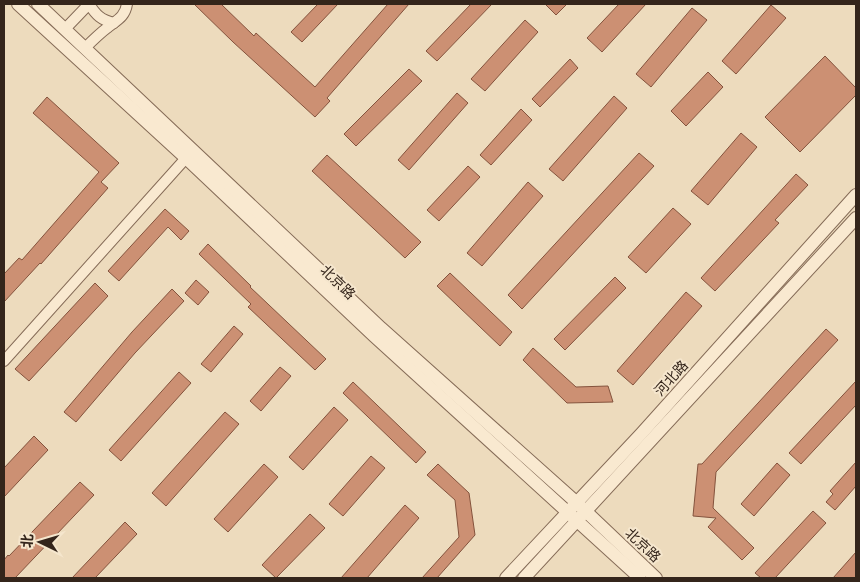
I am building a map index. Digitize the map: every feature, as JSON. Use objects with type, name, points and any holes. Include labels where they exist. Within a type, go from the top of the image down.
[{"type":"street","name":"北京路","points":[[18,4],[186,158],[381,343],[656,578]]},
{"type":"street","name":"北京路","points":[[38,4],[577,512],[640,578]]},
{"type":"street","points":[[65,28],[89,4],[95,14],[104,20],[114,23]]},
{"type":"street","points":[[85,48],[107,27],[119,20],[125,12],[127,4]]},
{"type":"street","points":[[4,362],[186,158]]},
{"type":"street","name":"河北路","points":[[524,578],[577,512],[856,195]]},
{"type":"street","name":"河北路","points":[[506,578],[577,512],[856,218]]},
{"type":"building","points":[[194,4],[221,4],[254,36],[256,33],[315,87],[388,4],[409,4],[327,98],[330,101],[315,117]]},
{"type":"building","points":[[318,4],[338,4],[302,42],[291,32]]},
{"type":"building","points":[[471,4],[492,4],[437,61],[426,51]]},
{"type":"building","points":[[545,4],[567,4],[556,15]]},
{"type":"building","points":[[619,4],[646,4],[602,52],[587,38]]},
{"type":"building","points":[[771,5],[786,18],[736,74],[722,61]]},
{"type":"building","points":[[692,8],[707,20],[651,87],[636,74]]},
{"type":"building","points":[[525,20],[538,32],[485,91],[471,79]]},
{"type":"building","points":[[825,56],[856,88],[856,95],[800,152],[765,117]]},
{"type":"building","points":[[570,59],[578,68],[540,107],[532,99]]},
{"type":"building","points":[[409,69],[422,81],[356,146],[344,134]]},
{"type":"building","points":[[708,72],[723,87],[686,126],[671,111]]},
{"type":"building","points":[[457,93],[468,103],[409,170],[398,160]]},
{"type":"building","points":[[614,96],[627,108],[563,181],[549,169]]},
{"type":"building","points":[[47,97],[119,163],[101,182],[108,188],[41,264],[4,302],[4,274],[19,258],[22,260],[99,172],[33,113]]},
{"type":"building","points":[[521,109],[532,120],[491,165],[480,155]]},
{"type":"building","points":[[741,133],[757,147],[708,205],[691,191]]},
{"type":"building","points":[[639,153],[654,166],[522,309],[508,295]]},
{"type":"building","points":[[327,155],[421,242],[405,258],[312,171]]},
{"type":"building","points":[[468,166],[480,177],[439,221],[427,210]]},
{"type":"building","points":[[796,174],[808,185],[775,220],[779,223],[715,291],[701,278]]},
{"type":"building","points":[[528,182],[543,196],[482,266],[467,253]]},
{"type":"building","points":[[673,208],[691,224],[646,273],[628,257]]},
{"type":"building","points":[[165,209],[189,231],[181,240],[168,227],[119,281],[108,271]]},
{"type":"building","points":[[208,244],[326,359],[315,370],[248,307],[251,304],[199,254]]},
{"type":"building","points":[[450,273],[512,332],[500,346],[437,286]]},
{"type":"building","points":[[615,277],[626,288],[565,350],[554,339]]},
{"type":"building","points":[[196,280],[209,292],[198,305],[185,293]]},
{"type":"building","points":[[95,283],[108,296],[29,381],[15,369]]},
{"type":"building","points":[[172,289],[184,301],[135,353],[76,422],[64,412],[132,332]]},
{"type":"building","points":[[686,292],[702,306],[633,385],[617,371]]},
{"type":"building","points":[[234,326],[243,334],[211,372],[201,364]]},
{"type":"building","points":[[826,329],[838,340],[716,472],[713,508],[754,548],[742,560],[708,527],[716,518],[693,516],[698,464],[702,464]]},
{"type":"building","points":[[533,348],[576,387],[608,386],[613,402],[567,403],[523,360]]},
{"type":"building","points":[[280,367],[291,376],[261,411],[250,401]]},
{"type":"building","points":[[179,372],[191,383],[121,461],[109,450]]},
{"type":"building","points":[[856,381],[856,405],[801,464],[789,453]]},
{"type":"building","points":[[353,382],[426,452],[416,463],[343,393]]},
{"type":"building","points":[[334,407],[348,420],[303,470],[289,457]]},
{"type":"building","points":[[225,412],[239,424],[166,506],[152,493]]},
{"type":"building","points":[[34,436],[48,450],[4,497],[4,468]]},
{"type":"building","points":[[371,456],[385,468],[343,516],[329,504]]},
{"type":"building","points":[[856,462],[856,486],[835,510],[826,502],[833,494],[830,491]]},
{"type":"building","points":[[777,463],[790,475],[754,516],[741,504]]},
{"type":"building","points":[[264,464],[278,477],[228,532],[214,519]]},
{"type":"building","points":[[438,464],[469,493],[475,535],[437,578],[422,578],[459,537],[455,500],[427,475]]},
{"type":"building","points":[[80,482],[94,495],[15,578],[4,578],[4,560]]},
{"type":"building","points":[[405,505],[419,518],[367,578],[341,578]]},
{"type":"building","points":[[813,511],[826,523],[775,578],[761,578],[755,573]]},
{"type":"building","points":[[310,514],[325,528],[276,578],[262,565]]},
{"type":"building","points":[[125,522],[137,534],[95,578],[72,578]]},
{"type":"building","points":[[856,552],[856,578],[833,578]]}]
